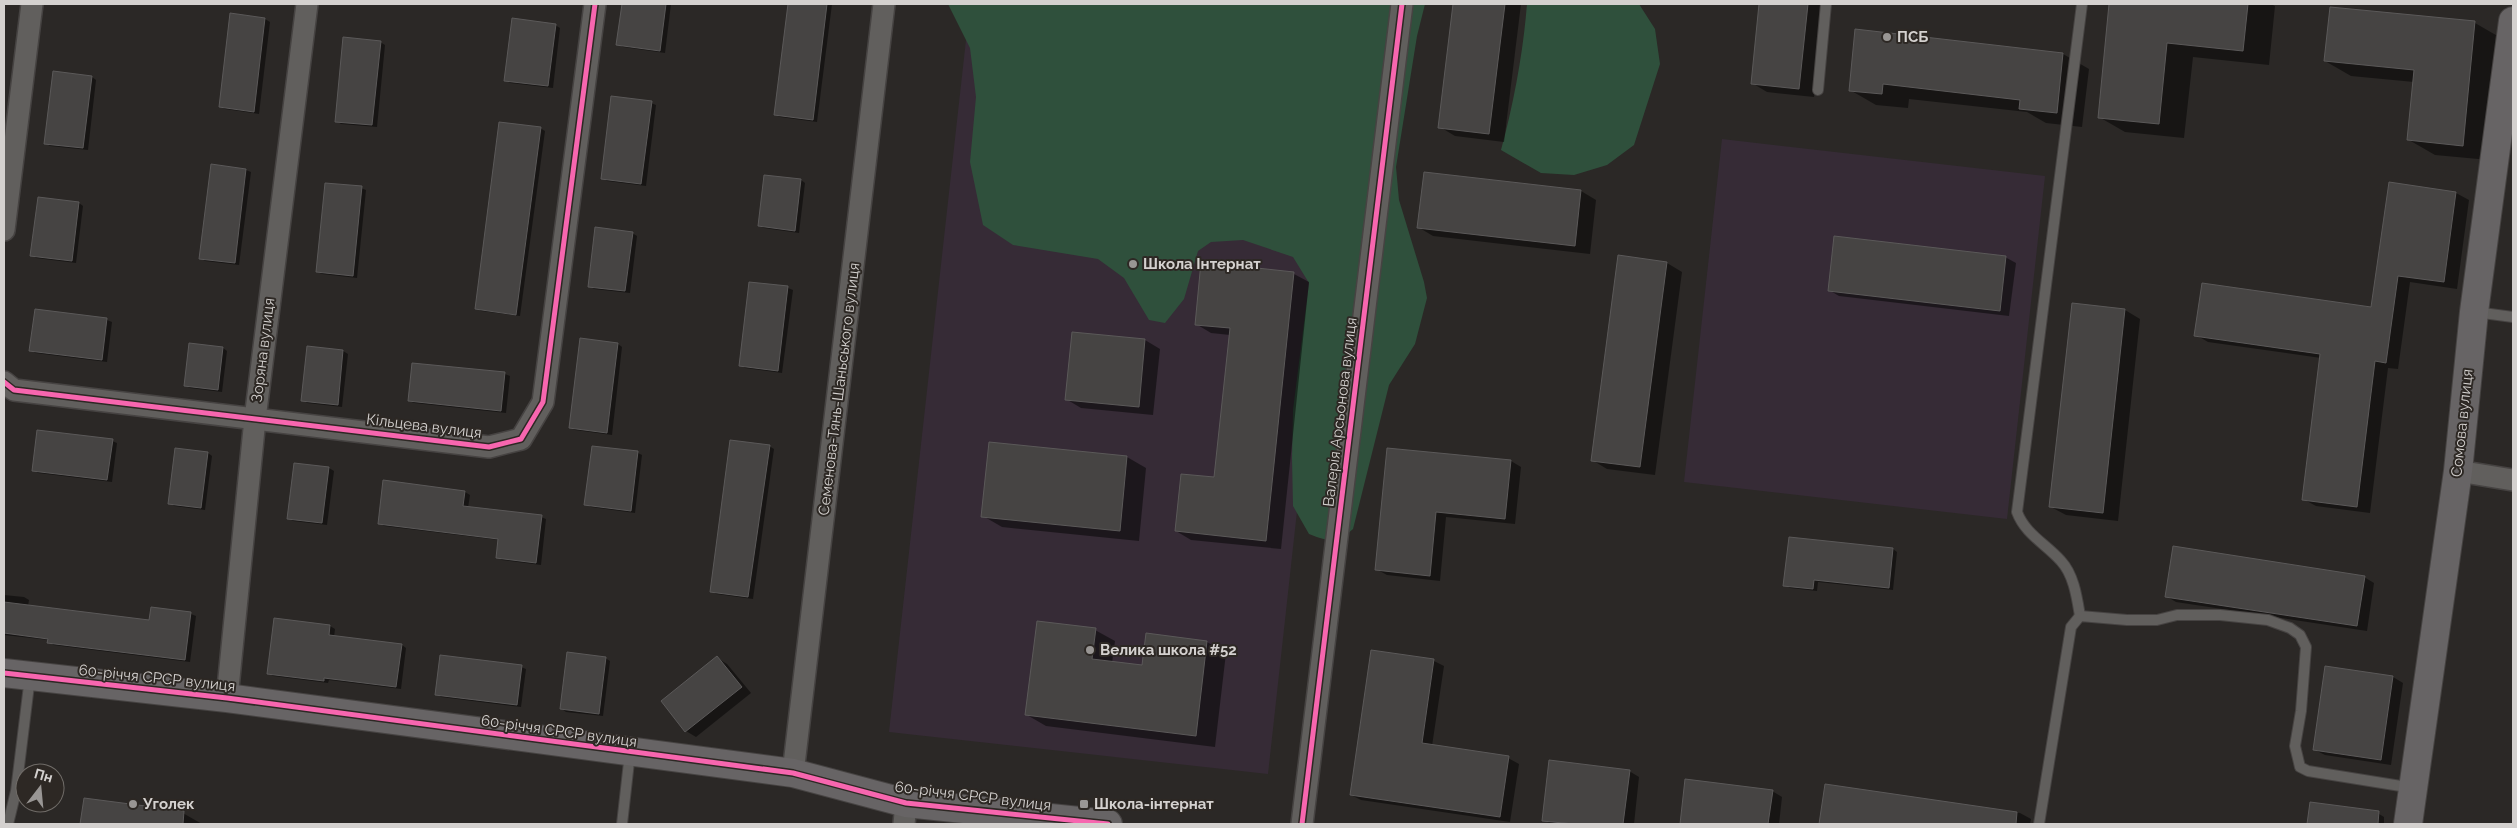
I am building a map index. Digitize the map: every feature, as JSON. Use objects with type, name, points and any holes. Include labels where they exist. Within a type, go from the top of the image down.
[{"type":"street","points":[[4,230],[32,4]]},
{"type":"street","name":"Зоряна вулиця","points":[[227,698],[255,419],[307,4]]},
{"type":"street","name":"Кільцева вулиця","points":[[4,382],[14,390],[489,447],[521,439],[543,402],[595,4]]},
{"type":"street","name":"Семенова-Тянь-Шаньського вулиця","points":[[793,773],[884,4]]},
{"type":"street","name":"Валерія Арсьонова вулиця","points":[[1302,824],[1402,4]]},
{"type":"street","name":"Сомова вулиця","points":[[2408,824],[2458,471],[2474,312],[2513,21]]},
{"type":"street","points":[[2458,471],[2513,480]]},
{"type":"street","name":"60-річчя СРСР вулиця","points":[[4,672],[227,698],[630,753],[793,773],[905,814],[1108,824]]},
{"type":"lane","points":[[1818,90],[1826,4]]},
{"type":"lane","points":[[2039,824],[2071,627],[2080,616],[2076,594],[2068,571],[2062,561],[2022,525],[2017,512],[2082,4]]},
{"type":"lane","points":[[2474,312],[2513,317]]},
{"type":"lane","points":[[2080,616],[2157,620],[2177,615],[2220,615],[2268,620],[2290,628],[2300,635],[2306,647],[2301,711],[2295,746],[2300,767],[2308,771],[2414,789]]},
{"type":"lane","points":[[8,824],[16,791],[30,676]]},
{"type":"lane","points":[[622,824],[630,753]]},
{"type":"shaded area","name":"Школа Інтернат","points":[[970,4],[1353,4],[1268,774],[889,732]]},
{"type":"shaded area","points":[[1722,139],[2045,176],[2007,519],[1684,482]]},
{"type":"green space","points":[[948,4],[1425,4],[1417,36],[1396,167],[1399,200],[1424,282],[1427,298],[1415,344],[1389,385],[1353,529],[1347,534],[1337,539],[1327,540],[1309,534],[1293,506],[1293,410],[1309,283],[1293,257],[1243,240],[1211,242],[1198,251],[1184,299],[1165,323],[1149,320],[1124,278],[1098,259],[1013,245],[983,225],[970,162],[976,97],[970,48]]},
{"type":"green space","points":[[1527,4],[1639,4],[1655,29],[1660,64],[1634,145],[1607,165],[1574,175],[1541,173],[1501,150],[1517,77]]},
{"type":"building","points":[[622,4],[666,4],[660,51],[616,45]]},
{"type":"building","points":[[788,4],[827,4],[813,120],[774,115]]},
{"type":"building","points":[[1453,4],[1505,4],[1489,134],[1438,128]]},
{"type":"building","points":[[1759,4],[1808,4],[1799,89],[1751,84]]},
{"type":"building","points":[[2109,4],[2248,4],[2243,51],[2167,43],[2159,124],[2098,118]]},
{"type":"building","points":[[2330,7],[2475,21],[2463,146],[2407,140],[2414,70],[2324,61]]},
{"type":"building","points":[[230,13],[265,18],[254,112],[219,107]]},
{"type":"building","points":[[512,18],[556,24],[548,86],[504,81]]},
{"type":"building","points":[[1855,29],[2063,53],[2057,113],[2019,109],[2020,100],[1883,84],[1882,94],[1849,91]]},
{"type":"building","points":[[343,37],[381,41],[372,125],[335,122]]},
{"type":"building","points":[[53,71],[92,76],[83,148],[44,144]]},
{"type":"building","points":[[611,96],[652,101],[641,184],[601,179]]},
{"type":"building","points":[[499,122],[541,127],[516,315],[475,309]]},
{"type":"building","points":[[211,164],[246,169],[235,263],[199,259]]},
{"type":"building","points":[[1424,172],[1581,190],[1575,246],[1417,228]]},
{"type":"building","points":[[764,175],[801,179],[795,231],[758,226]]},
{"type":"building","points":[[2389,182],[2456,192],[2444,282],[2398,276],[2386,363],[2375,361],[2357,507],[2302,500],[2320,354],[2194,336],[2202,283],[2371,307]]},
{"type":"building","points":[[325,183],[362,186],[353,276],[316,272]]},
{"type":"building","points":[[38,197],[79,202],[72,261],[30,256]]},
{"type":"building","points":[[595,227],[633,232],[625,291],[588,287]]},
{"type":"building","points":[[1834,236],[2006,256],[2000,311],[1828,291]]},
{"type":"building","points":[[1618,255],[1667,262],[1640,467],[1591,461]]},
{"type":"building","points":[[1201,262],[1294,272],[1266,541],[1175,531],[1181,474],[1214,477],[1230,328],[1195,325]]},
{"type":"building","points":[[749,282],[788,286],[778,371],[739,366]]},
{"type":"building","points":[[2072,303],[2125,309],[2103,513],[2049,507]]},
{"type":"building","points":[[35,309],[107,318],[102,360],[29,351]]},
{"type":"building","points":[[1072,332],[1145,339],[1139,407],[1065,400]]},
{"type":"building","points":[[580,338],[618,343],[607,433],[569,428]]},
{"type":"building","points":[[189,343],[223,347],[218,390],[184,386]]},
{"type":"building","points":[[307,346],[343,350],[338,405],[301,401]]},
{"type":"building","points":[[412,363],[505,372],[501,411],[408,401]]},
{"type":"building","points":[[37,430],[113,439],[107,480],[32,471]]},
{"type":"building","points":[[730,440],[770,445],[748,597],[710,592]]},
{"type":"building","points":[[989,442],[1127,456],[1120,531],[981,517]]},
{"type":"building","points":[[592,446],[638,451],[631,511],[584,505]]},
{"type":"building","points":[[175,448],[208,452],[201,508],[168,504]]},
{"type":"building","points":[[1387,448],[1511,460],[1505,519],[1436,512],[1430,576],[1375,570]]},
{"type":"building","points":[[294,463],[329,467],[322,523],[287,519]]},
{"type":"building","points":[[383,480],[465,491],[463,506],[542,515],[536,563],[496,558],[498,539],[378,524]]},
{"type":"building","points":[[1789,537],[1893,548],[1889,588],[1814,580],[1813,589],[1783,586]]},
{"type":"building","points":[[2173,546],[2365,576],[2357,626],[2165,597]]},
{"type":"building","points":[[4,602],[149,620],[151,607],[191,612],[185,660],[47,643],[48,639],[4,633]]},
{"type":"building","points":[[274,618],[330,625],[329,635],[402,644],[396,687],[324,678],[324,681],[267,674]]},
{"type":"building","points":[[1037,621],[1096,628],[1092,659],[1142,665],[1146,633],[1207,641],[1196,736],[1025,715]]},
{"type":"building","points":[[1371,650],[1434,659],[1422,743],[1509,756],[1500,817],[1350,795]]},
{"type":"building","points":[[567,652],[606,657],[599,714],[560,709]]},
{"type":"building","points":[[440,655],[522,665],[517,705],[435,695]]},
{"type":"building","points":[[717,656],[742,687],[685,732],[661,701]]},
{"type":"building","points":[[2325,666],[2393,676],[2381,760],[2313,750]]},
{"type":"building","points":[[1549,760],[1630,770],[1623,824],[1574,824],[1542,821]]},
{"type":"building","points":[[1685,779],[1773,790],[1768,824],[1680,824]]},
{"type":"building","points":[[1825,784],[2017,812],[2016,824],[1819,824]]},
{"type":"building","points":[[84,798],[184,811],[183,824],[80,824]]},
{"type":"building","points":[[2310,802],[2379,811],[2378,824],[2307,824]]},
{"type":"cycle path","points":[[4,382],[14,390],[489,447],[521,439],[543,402],[595,4]]},
{"type":"cycle path","points":[[1302,824],[1402,4]]},
{"type":"cycle path","points":[[4,673],[227,698],[793,773],[906,803],[1108,824]]},
{"type":"place","name":"ПСБ","points":[[1887,37]]},
{"type":"place","name":"Школа Інтернат","points":[[1133,264]]},
{"type":"place","name":"Велика школа #52","points":[[1090,650]]},
{"type":"place","name":"Уголек","points":[[133,804]]},
{"type":"place","name":"Школа-інтернат","points":[[1084,804]]}]
